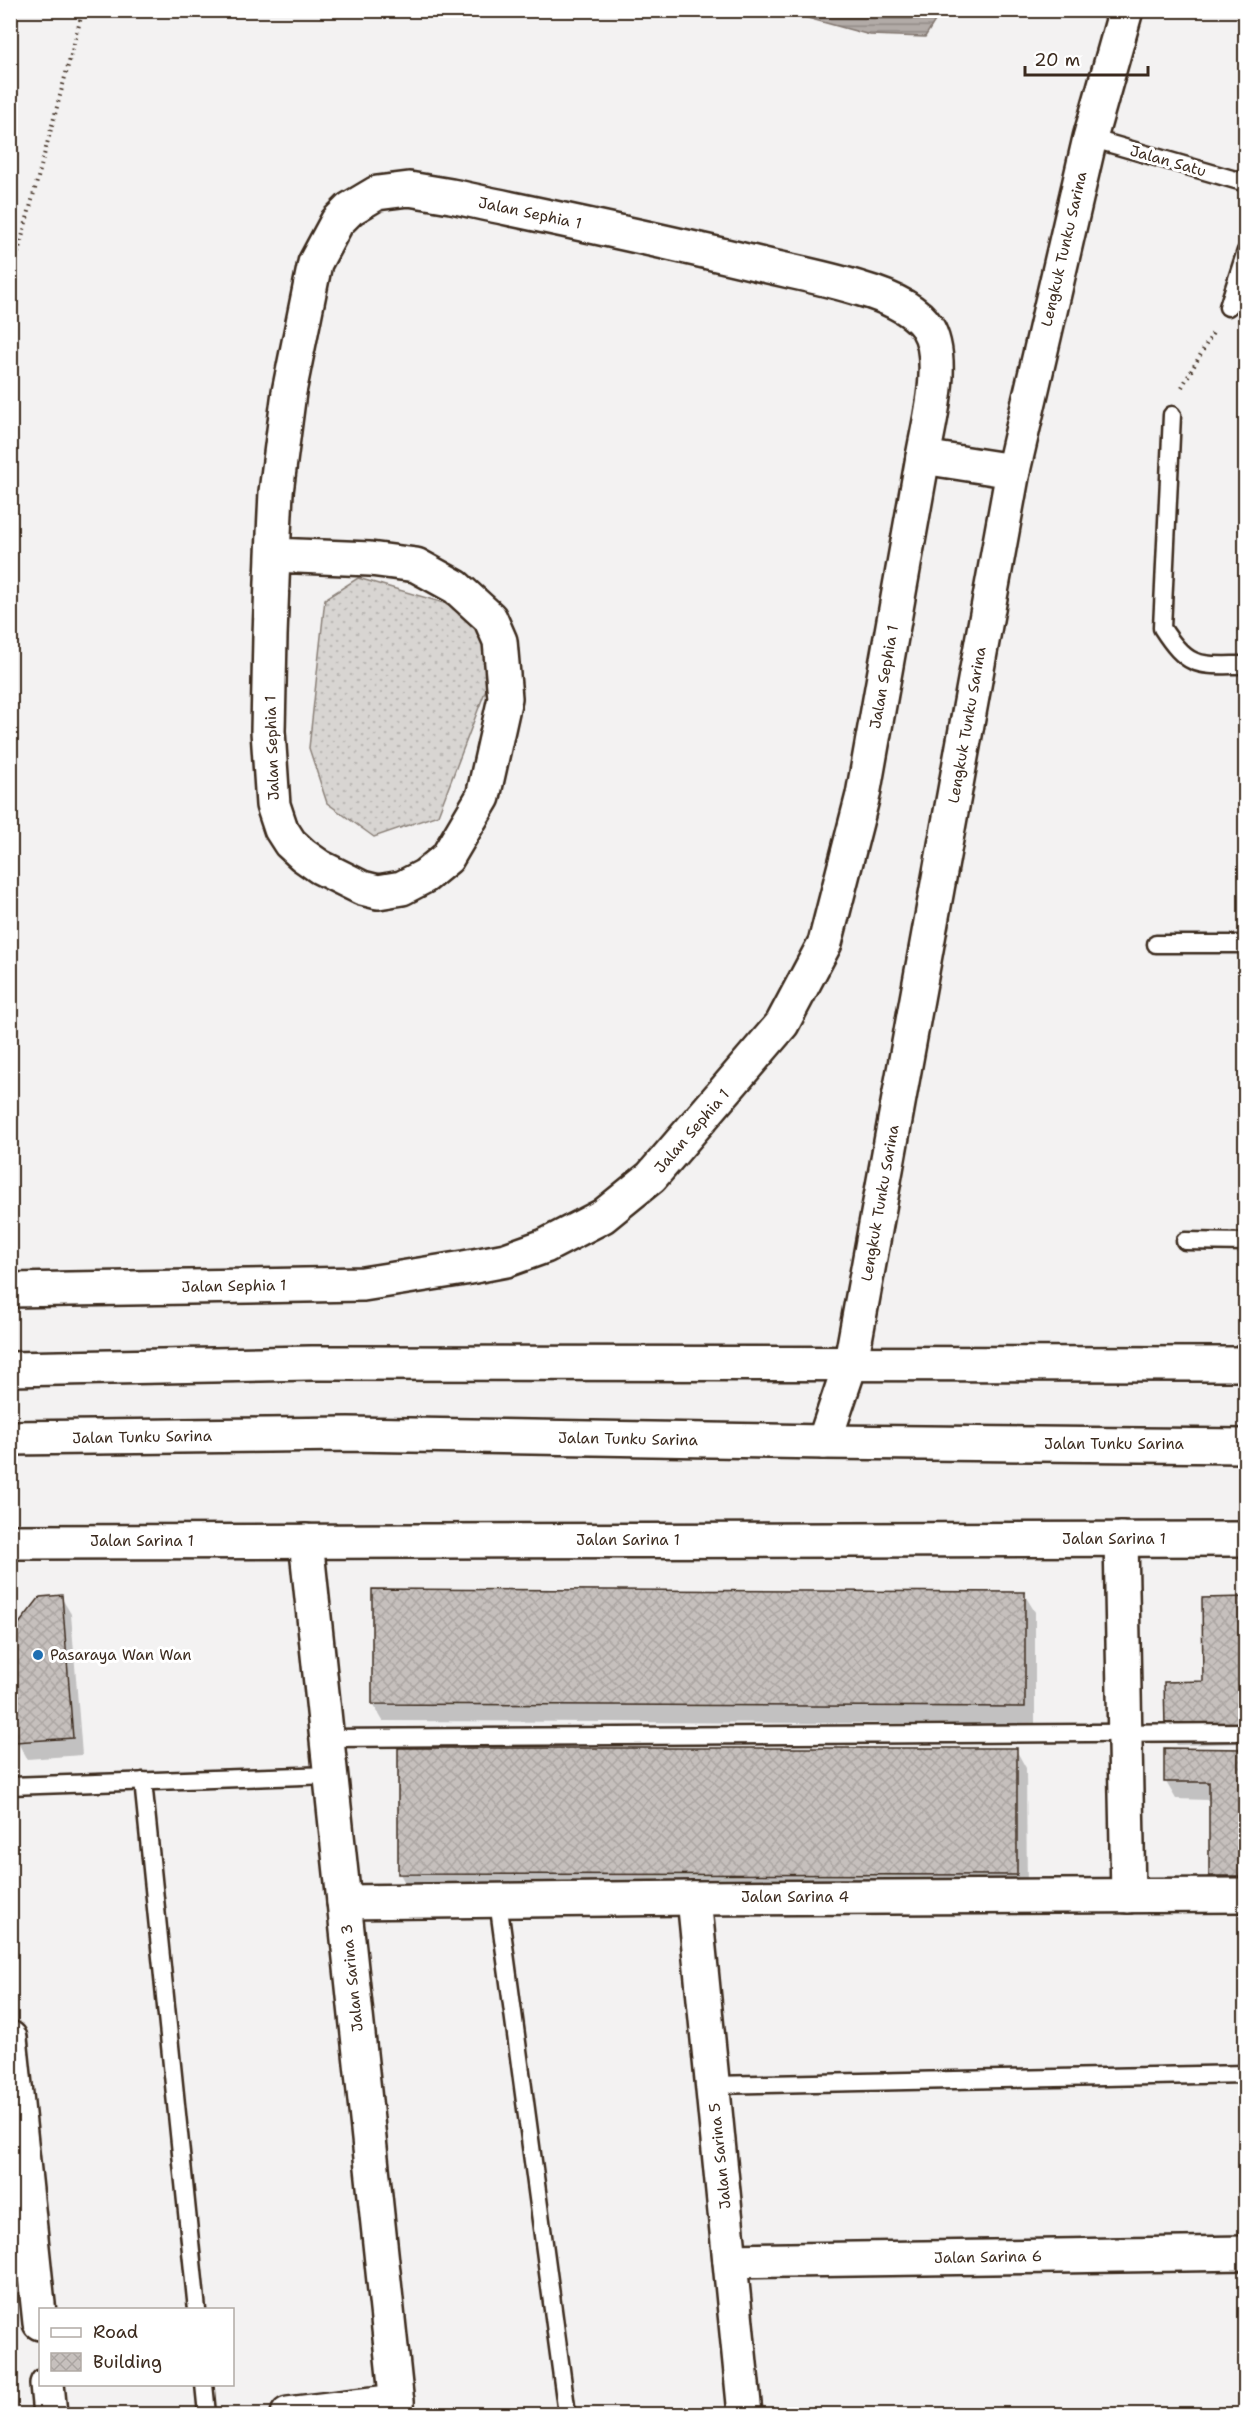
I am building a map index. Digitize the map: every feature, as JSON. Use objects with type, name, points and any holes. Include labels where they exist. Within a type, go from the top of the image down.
[{"type":"street","name":"Lengkuk Tunku Sarina","points":[[824,1442],[851,1362],[1013,471],[1090,138],[1126,10]]},
{"type":"street","name":"Jalan Sephia 1","points":[[10,1290],[363,1284],[464,1268],[506,1260],[545,1246],[603,1216],[651,1178],[782,1024],[825,943],[863,795],[936,382],[934,351],[927,328],[914,313],[862,289],[724,255],[452,196],[409,189],[390,190],[366,198],[350,208],[337,222],[315,263],[290,392],[276,492],[273,555],[268,731],[273,805],[281,829],[303,855],[362,888],[378,892],[402,888],[425,876],[447,858],[483,797],[505,698],[500,641],[490,618],[456,587],[416,565],[370,559],[273,555]]},
{"type":"street","points":[[923,457],[1013,471]]},
{"type":"street","points":[[10,1369],[312,1363],[1245,1364]]},
{"type":"street","name":"Jalan Tunku Sarina","points":[[10,1438],[348,1434],[1245,1446]]},
{"type":"street","points":[[1121,1539],[1127,1733],[1128,1896]]},
{"type":"street","name":"Jalan Sarina 1","points":[[10,1542],[1245,1539]]},
{"type":"street","name":"Jalan Sarina 3","points":[[306,1541],[398,2408]]},
{"type":"street","name":"Jalan Sarina 4","points":[[344,1902],[1245,1895]]},
{"type":"street","name":"Jalan Sarina 5","points":[[694,1898],[745,2415]]},
{"type":"street","points":[[10,2038],[39,2314]]},
{"type":"street","name":"Jalan Sarina 6","points":[[730,2261],[1245,2253]]},
{"type":"street","points":[[47,2386],[50,2415]]},
{"type":"street","points":[[288,2415],[398,2408]]},
{"type":"lane","name":"Jalan Satu","points":[[1090,138],[1245,183]]},
{"type":"lane","points":[[1228,307],[1245,251]]},
{"type":"lane","points":[[1172,415],[1162,628],[1176,650],[1195,663],[1245,665]]},
{"type":"lane","points":[[1156,944],[1245,945]]},
{"type":"lane","points":[[1185,1241],[1245,1242]]},
{"type":"lane","points":[[327,1738],[1245,1732]]},
{"type":"lane","points":[[10,1786],[331,1774]]},
{"type":"lane","points":[[143,1781],[197,2308]]},
{"type":"lane","points":[[498,1901],[567,2415]]},
{"type":"lane","points":[[713,2085],[1245,2074]]},
{"type":"lane","points":[[204,2386],[207,2415]]},
{"type":"path","points":[[10,282],[83,10]]},
{"type":"path","points":[[1172,415],[1184,381],[1228,307]]},
{"type":"shaded area","points":[[941,10],[925,37],[870,35],[782,11]]},
{"type":"shaded area","points":[[358,578],[475,612],[491,676],[438,815],[374,837],[327,803],[309,748],[325,599]]},
{"type":"building","points":[[372,1589],[1025,1592],[1025,1707],[372,1704]]},
{"type":"building","name":"Pasaraya Wan Wan","points":[[62,1595],[73,1738],[15,1742],[10,1675],[10,1635],[40,1597]]},
{"type":"building","points":[[1246,1597],[1246,1726],[1165,1727],[1164,1682],[1203,1681],[1202,1598]]},
{"type":"building","points":[[398,1748],[1017,1748],[1017,1875],[398,1874]]},
{"type":"building","points":[[1164,1748],[1246,1749],[1246,1876],[1209,1876],[1209,1782],[1164,1782]]},
{"type":"place","name":"Pasaraya Wan Wan","points":[[38,1655]]}]
